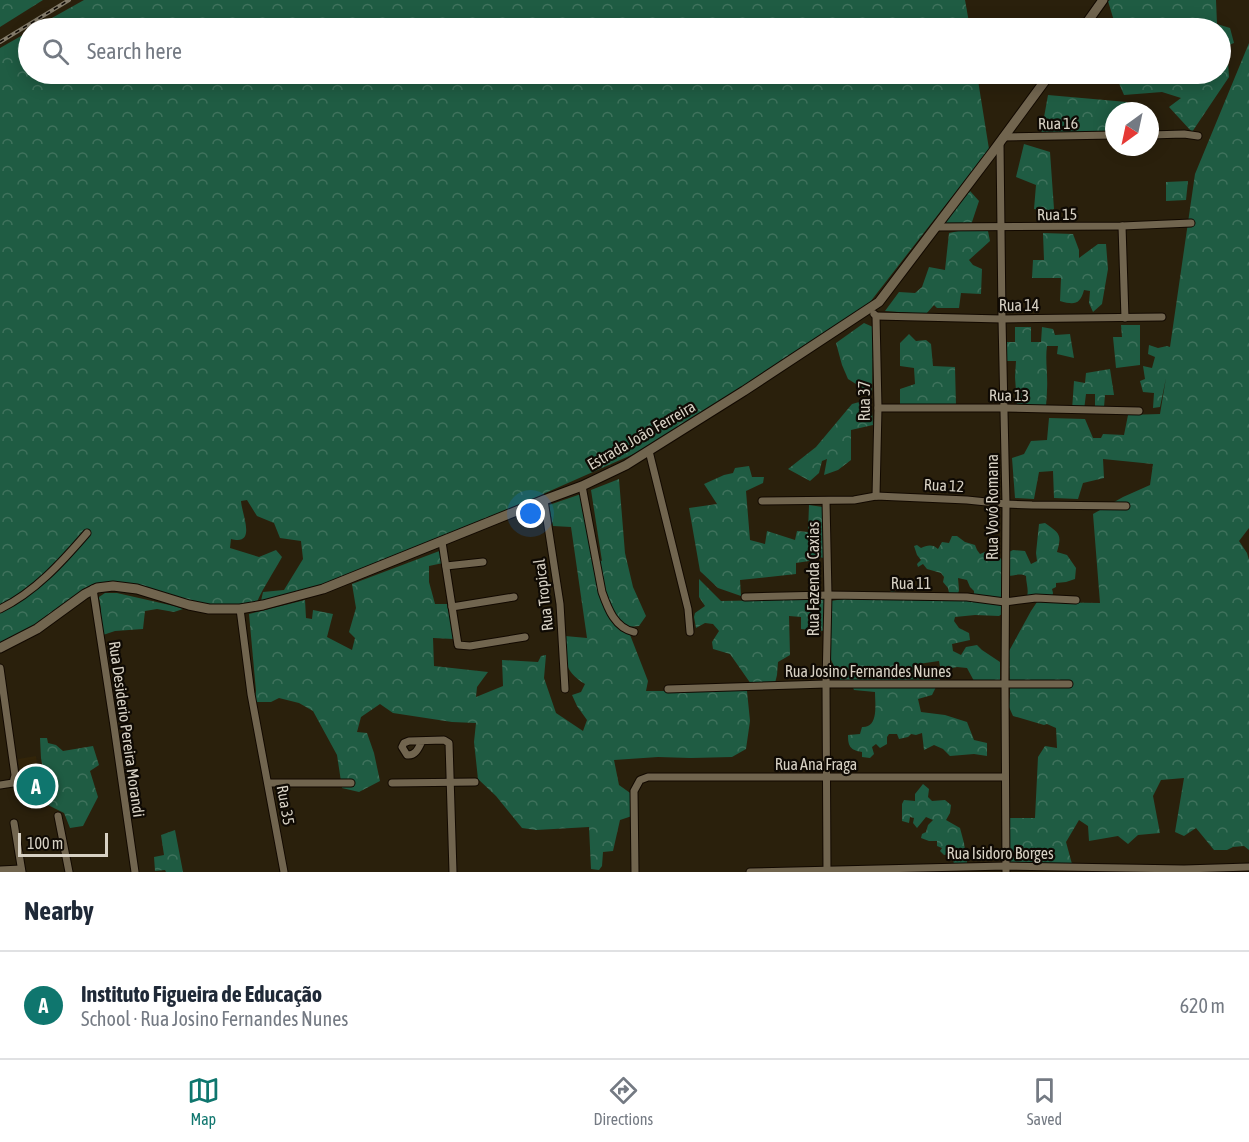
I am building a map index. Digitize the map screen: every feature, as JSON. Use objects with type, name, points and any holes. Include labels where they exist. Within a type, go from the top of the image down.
[{"type":"street","points":[[1090,18],[1103,0]]},
{"type":"street","name":"Estrada João Ferreira","points":[[0,648],[37,629],[80,597],[93,590],[109,586],[127,587],[200,608],[218,610],[264,605],[322,589],[607,476],[872,313],[1043,84]]},
{"type":"street","name":"Rua 16","points":[[1002,140],[1105,135]]},
{"type":"street","points":[[1159,135],[1198,136]]},
{"type":"street","name":"Rua Vovó Romana","points":[[1002,140],[1002,319],[1006,504],[1006,869]]},
{"type":"street","name":"Rua 15","points":[[936,227],[1002,228],[1191,223]]},
{"type":"street","points":[[1122,226],[1125,318]]},
{"type":"street","name":"Rua 14","points":[[872,313],[1002,319],[1162,317]]},
{"type":"street","name":"Rua 37","points":[[872,313],[878,408],[876,496]]},
{"type":"street","name":"Rua 13","points":[[878,408],[1139,411]]},
{"type":"street","points":[[649,451],[688,609],[690,632]]},
{"type":"street","points":[[582,486],[606,604],[618,623],[623,628],[634,632]]},
{"type":"street","name":"Rua 12","points":[[762,501],[854,500],[876,496],[1006,504],[1126,506]]},
{"type":"street","name":"Rua Tropical","points":[[544,500],[560,604],[565,688]]},
{"type":"street","name":"Rua Fazenda Caxias","points":[[826,501],[827,871]]},
{"type":"street","points":[[0,609],[61,564],[87,533]]},
{"type":"street","points":[[442,542],[457,643],[460,646],[470,646],[525,637]]},
{"type":"street","points":[[446,566],[483,562]]},
{"type":"street","name":"Rua Desiderio Pereira Morandi","points":[[93,590],[135,872]]},
{"type":"street","name":"Rua 11","points":[[745,597],[828,595],[967,597],[1005,602],[1036,598],[1076,600]]},
{"type":"street","points":[[452,607],[514,597]]},
{"type":"street","name":"Rua 35","points":[[240,609],[251,694],[284,872]]},
{"type":"street","points":[[0,668],[15,774],[13,783],[0,785]]},
{"type":"street","name":"Rua Josino Fernandes Nunes","points":[[668,689],[826,684],[1069,684]]},
{"type":"street","points":[[423,741],[444,740],[449,743],[453,872]]},
{"type":"street","name":"Rua Ana Fraga","points":[[635,872],[634,791],[640,780],[648,777],[1005,777]]},
{"type":"street","points":[[392,783],[475,782]]},
{"type":"street","points":[[268,783],[351,783]]},
{"type":"street","points":[[58,816],[69,872]]},
{"type":"street","points":[[0,870],[21,870],[14,823]]},
{"type":"street","name":"Rua Isidoro Borges","points":[[750,872],[1006,869],[1184,870],[1249,867]]},
{"type":"shaded area","points":[[36,756],[40,782],[60,790],[58,811],[44,802],[28,800],[23,790],[18,759]]},
{"type":"green space","points":[[0,0],[43,0],[0,27]]},
{"type":"green space","points":[[84,0],[965,0],[968,18],[52,18]]},
{"type":"green space","points":[[1216,0],[1217,18],[1113,18],[1108,1]]},
{"type":"green space","points":[[18,38],[18,84],[979,84],[989,149],[867,306],[645,449],[441,539],[318,587],[261,601],[263,592],[284,590],[303,559],[301,541],[280,538],[274,523],[257,516],[247,500],[241,501],[246,534],[239,540],[231,539],[230,548],[259,557],[276,550],[282,557],[257,602],[234,605],[211,604],[133,585],[108,583],[95,585],[32,628],[0,643],[0,48]]},
{"type":"green space","points":[[1249,43],[1249,528],[1239,541],[1249,560],[1249,850],[1244,846],[1214,850],[1196,828],[1184,836],[1175,832],[1184,778],[1161,780],[1153,796],[1160,833],[1138,835],[1128,844],[1118,836],[1089,841],[1088,826],[1079,820],[1066,842],[1072,864],[1008,863],[1008,818],[1035,818],[1038,757],[1045,746],[1057,748],[1056,728],[1013,716],[1009,707],[1009,651],[1037,602],[1100,603],[1093,514],[1150,485],[1153,464],[1103,459],[1104,478],[1083,483],[1078,499],[1054,498],[1053,471],[1039,472],[1034,499],[1015,498],[1012,458],[1024,454],[1031,441],[1047,440],[1049,418],[1085,419],[1093,438],[1101,438],[1103,434],[1124,435],[1128,415],[1160,414],[1166,378],[1160,407],[1153,408],[1154,393],[1143,392],[1140,381],[1145,379],[1143,366],[1152,368],[1155,357],[1148,354],[1149,345],[1158,348],[1170,347],[1195,174]]},
{"type":"green space","points":[[1119,84],[1224,84],[1192,132],[1169,107],[1181,98],[1162,92],[1124,95]]},
{"type":"green space","points":[[1048,95],[1127,102],[1105,102],[1105,134],[1041,134]]},
{"type":"green space","points":[[1024,144],[1050,152],[1054,209],[1046,211],[1034,209],[1036,185],[1016,177]]},
{"type":"green space","points":[[1188,181],[1186,200],[1166,201],[1166,182]]},
{"type":"green space","points":[[970,191],[979,201],[971,225],[943,223]]},
{"type":"green space","points":[[968,229],[988,231],[990,241],[969,260],[973,265],[982,269],[981,294],[961,293],[959,308],[937,308],[934,305],[926,314],[885,311],[899,292],[915,293],[922,287],[929,267],[945,270],[949,233]]},
{"type":"green space","points":[[1043,233],[1073,234],[1079,250],[1079,258],[1098,244],[1106,244],[1108,269],[1102,304],[1093,312],[1089,303],[1090,291],[1084,290],[1081,299],[1076,303],[1060,301],[1061,278],[1032,278],[1033,260],[1044,260]]},
{"type":"green space","points":[[864,323],[873,327],[872,394],[848,379],[836,343]]},
{"type":"green space","points":[[1121,325],[1140,325],[1140,365],[1116,368],[1113,337],[1122,337]]},
{"type":"green space","points":[[1015,327],[1031,327],[1031,342],[1041,342],[1042,327],[1053,329],[1055,335],[1070,334],[1074,358],[1057,354],[1058,346],[1047,346],[1046,409],[1017,406],[1016,361],[1005,361],[1005,342],[1015,342]]},
{"type":"green space","points":[[909,334],[916,341],[926,340],[931,344],[933,366],[955,367],[956,406],[900,407],[900,389],[915,384],[914,368],[900,366],[900,343]]},
{"type":"green space","points":[[1110,369],[1114,395],[1105,395],[1104,407],[1095,410],[1095,394],[1086,394],[1084,410],[1072,410],[1074,381],[1085,383],[1086,373]]},
{"type":"green space","points":[[863,401],[863,410],[872,412],[873,425],[851,430],[851,460],[838,470],[824,475],[827,459],[822,461],[819,473],[810,481],[788,469],[816,447],[852,404]]},
{"type":"green space","points":[[749,466],[752,477],[764,477],[763,483],[746,491],[750,540],[765,544],[767,531],[795,540],[797,531],[808,532],[809,505],[823,507],[824,558],[813,556],[809,561],[796,563],[796,574],[740,580],[741,596],[718,588],[700,571],[689,508],[717,504],[704,484],[733,473],[735,468]]},
{"type":"green space","points":[[619,479],[625,553],[633,587],[646,616],[639,626],[627,627],[648,681],[646,691],[747,691],[750,721],[746,749],[732,757],[658,757],[614,760],[619,785],[633,795],[632,816],[620,820],[613,851],[603,852],[602,866],[599,870],[591,869],[589,827],[536,830],[522,828],[496,796],[478,779],[474,742],[476,723],[452,722],[393,713],[380,704],[361,717],[357,732],[367,733],[380,781],[359,792],[342,788],[337,755],[313,711],[299,703],[279,698],[271,702],[254,702],[256,691],[249,614],[305,600],[306,618],[312,619],[313,610],[333,614],[327,637],[352,650],[355,638],[349,632],[356,608],[352,584],[442,550],[443,563],[429,566],[429,582],[435,604],[447,604],[454,639],[433,638],[434,666],[488,672],[477,687],[476,697],[503,686],[502,660],[538,662],[541,656],[546,655],[544,678],[556,713],[583,731],[587,720],[572,695],[581,692],[585,684],[572,674],[565,651],[565,636],[587,638],[571,527],[553,526],[549,505],[581,494],[593,558],[602,561],[591,490]]},
{"type":"green space","points":[[1045,523],[1058,535],[1057,552],[1067,555],[1076,568],[1075,579],[1056,583],[1056,587],[1052,589],[1052,597],[1027,596],[1026,576],[1020,575],[1003,575],[1003,598],[974,595],[967,580],[958,578],[958,594],[949,593],[941,573],[927,569],[923,564],[918,567],[917,564],[921,560],[914,546],[921,548],[932,546],[938,549],[942,542],[949,543],[952,536],[957,536],[975,545],[980,554],[987,551],[997,554],[1002,560],[1008,560],[1009,552],[1013,550],[1025,551],[1031,564],[1037,561],[1039,524]]},
{"type":"green space","points":[[699,579],[721,601],[826,599],[824,631],[801,629],[801,617],[789,616],[790,655],[778,662],[775,683],[751,684],[730,654],[713,649],[712,642],[719,631],[713,624],[705,623],[696,628],[695,613],[705,606],[699,597]]},
{"type":"green space","points":[[892,591],[934,601],[955,599],[1001,605],[1002,614],[999,616],[955,617],[954,621],[959,628],[969,633],[970,640],[952,644],[953,651],[961,655],[966,647],[977,645],[1000,662],[1000,680],[974,681],[967,668],[957,667],[943,670],[939,661],[918,664],[914,675],[940,679],[932,695],[918,699],[921,712],[945,715],[967,722],[974,740],[987,743],[987,756],[974,754],[950,756],[943,749],[934,745],[924,750],[922,733],[911,734],[899,739],[897,734],[889,734],[887,744],[880,748],[876,744],[872,747],[874,754],[870,758],[862,757],[862,752],[850,747],[848,735],[860,734],[862,727],[871,724],[874,720],[875,692],[854,690],[850,681],[840,680],[829,655],[831,601],[849,598],[875,599]]},
{"type":"green space","points":[[105,593],[117,593],[183,609],[174,612],[157,609],[145,611],[143,629],[115,631],[103,635],[99,597]]},
{"type":"green space","points":[[40,738],[47,738],[48,743],[56,745],[63,751],[93,746],[99,765],[90,771],[98,797],[83,826],[70,828],[64,813],[46,804],[52,795],[36,787],[42,780],[48,778],[48,770],[43,769]]},
{"type":"green space","points":[[923,784],[929,789],[928,797],[932,801],[945,800],[951,805],[946,820],[960,828],[967,863],[963,868],[955,868],[953,860],[955,855],[953,853],[944,855],[940,851],[942,848],[937,846],[937,841],[921,838],[933,820],[926,817],[917,828],[913,823],[914,818],[910,817],[909,823],[902,821],[904,800],[915,801],[915,794]]},
{"type":"green space","points":[[175,830],[183,872],[155,871],[154,857],[164,855],[161,835]]},
{"type":"railway","points":[[39,18],[69,0]]},
{"type":"railway","points":[[0,42],[18,31]]},
{"type":"place","name":"Instituto Figueira de Educação","points":[[36,786]]}]
